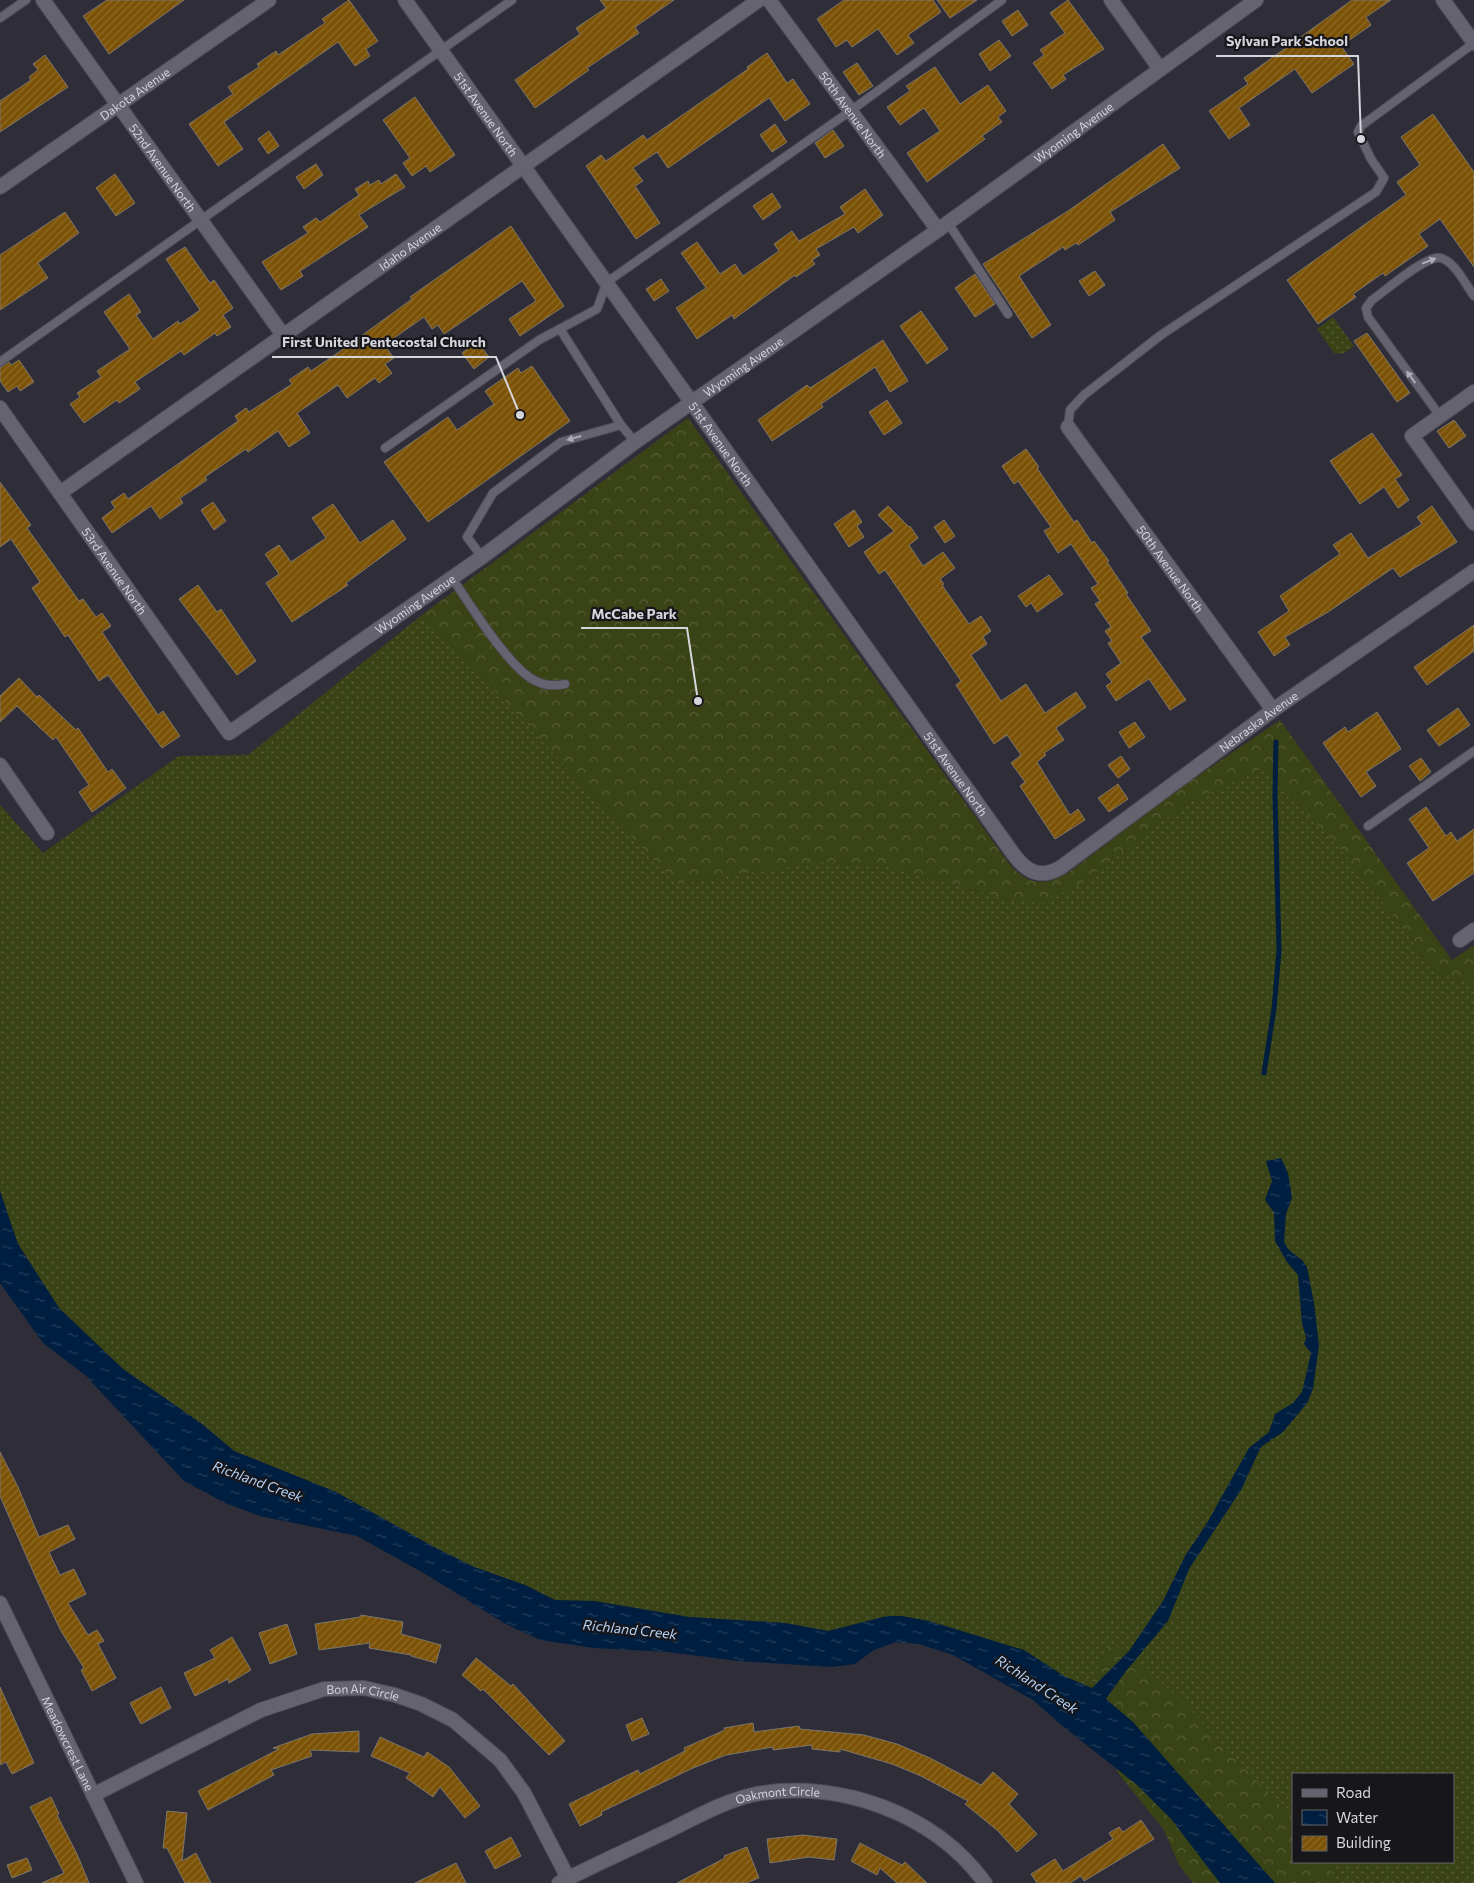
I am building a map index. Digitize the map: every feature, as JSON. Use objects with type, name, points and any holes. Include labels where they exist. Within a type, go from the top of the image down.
[{"type":"street","name":"52nd Avenue North","points":[[43,0],[283,335]]},
{"type":"street","name":"Dakota Avenue","points":[[0,187],[269,0]]},
{"type":"street","name":"51st Avenue North","points":[[405,0],[1021,864],[1031,872],[1046,874]]},
{"type":"street","name":"Idaho Avenue","points":[[60,493],[523,164],[759,0]]},
{"type":"street","name":"50th Avenue North","points":[[770,0],[849,112],[943,226]]},
{"type":"street","points":[[1111,0],[1160,69]]},
{"type":"street","name":"Wyoming Avenue","points":[[229,733],[482,557],[635,442],[692,404],[943,226],[1256,0]]},
{"type":"street","points":[[1443,0],[1474,43]]},
{"type":"street","points":[[1474,392],[1412,436],[1474,523]]},
{"type":"street","name":"53rd Avenue North","points":[[0,408],[229,733]]},
{"type":"street","name":"50th Avenue North","points":[[1068,426],[1274,710]]},
{"type":"street","name":"Nebraska Avenue","points":[[1046,874],[1067,864],[1274,710],[1474,571]]},
{"type":"street","points":[[0,765],[47,832]]},
{"type":"street","points":[[1460,940],[1474,930]]},
{"type":"street","name":"Meadowcrest Lane","points":[[0,1603],[136,1883]]},
{"type":"street","name":"Bon Air Circle","points":[[93,1795],[261,1710],[324,1689],[364,1688],[412,1701],[453,1720],[500,1760],[524,1793],[564,1881]]},
{"type":"street","name":"Oakmont Circle","points":[[564,1881],[712,1809],[756,1794],[821,1790],[872,1804],[917,1821],[944,1840],[972,1866],[985,1883]]},
{"type":"lane","points":[[0,18],[26,0]]},
{"type":"lane","points":[[0,362],[512,0]]},
{"type":"lane","points":[[385,448],[539,340],[597,309],[607,282],[849,112],[1002,0]]},
{"type":"lane","points":[[1068,426],[1070,410],[1084,395],[1161,335],[1376,192],[1384,178],[1371,159],[1358,132],[1361,126],[1474,43]]},
{"type":"lane","points":[[943,226],[1008,314]]},
{"type":"lane","points":[[1440,416],[1368,317],[1366,308],[1372,300],[1428,259],[1440,258],[1451,264],[1474,296]]},
{"type":"lane","points":[[560,330],[621,425],[635,442]]},
{"type":"lane","points":[[482,557],[467,537],[493,493],[561,442],[621,425]]},
{"type":"lane","points":[[452,578],[506,653],[528,676],[551,686],[566,684]]},
{"type":"lane","points":[[1368,826],[1474,751]]},
{"type":"green space","points":[[1333,317],[1354,346],[1342,354],[1334,353],[1317,329]]},
{"type":"green space","points":[[688,418],[1007,861],[1021,875],[1034,881],[1042,882],[1050,881],[1068,873],[1186,784],[1280,720],[1452,960],[1474,945],[1474,983],[1439,974],[1430,965],[1355,865],[1264,768],[1183,805],[1082,883],[1042,903],[1011,900],[888,867],[820,862],[676,884],[423,614]]},
{"type":"green space","points":[[423,614],[676,884],[820,862],[888,867],[1011,900],[1082,883],[1183,805],[1264,768],[1355,865],[1430,965],[1439,974],[1474,983],[1474,1883],[1275,1883],[1024,1650],[828,1631],[785,1623],[689,1617],[594,1601],[555,1601],[525,1585],[474,1567],[434,1547],[336,1492],[234,1451],[202,1424],[123,1369],[59,1308],[18,1244],[0,1191],[0,805],[43,853],[179,756],[248,755]]},
{"type":"green space","points":[[1109,1642],[1141,1663],[1188,1707],[1292,1818],[1292,1863],[1326,1863],[1339,1883],[1193,1883],[1179,1865],[1164,1830],[1118,1773],[1091,1684]]},
{"type":"water","name":"Richland Creek","points":[[1281,1158],[1288,1173],[1292,1198],[1286,1214],[1284,1242],[1289,1250],[1303,1261],[1307,1267],[1314,1303],[1319,1345],[1313,1389],[1307,1403],[1283,1432],[1261,1447],[1241,1490],[1189,1569],[1168,1621],[1126,1671],[1106,1699],[1133,1722],[1275,1883],[1220,1883],[1171,1819],[1137,1785],[1033,1700],[953,1655],[919,1644],[896,1642],[874,1650],[855,1664],[831,1667],[738,1661],[667,1652],[594,1648],[540,1640],[504,1623],[427,1575],[357,1536],[260,1516],[225,1503],[184,1481],[85,1375],[43,1343],[0,1283],[0,1191],[18,1244],[59,1308],[123,1369],[202,1424],[234,1451],[336,1492],[434,1547],[474,1567],[525,1585],[555,1600],[594,1601],[689,1617],[785,1623],[828,1631],[887,1616],[902,1616],[929,1621],[1024,1650],[1064,1676],[1092,1688],[1129,1651],[1163,1601],[1185,1556],[1207,1523],[1249,1448],[1269,1432],[1275,1414],[1293,1403],[1302,1392],[1311,1353],[1304,1344],[1306,1338],[1302,1323],[1298,1275],[1287,1262],[1275,1241],[1274,1213],[1265,1200],[1272,1181],[1266,1161]]},
{"type":"building","points":[[107,0],[184,0],[109,54],[83,16]]},
{"type":"building","points":[[349,0],[378,41],[366,49],[370,56],[355,66],[338,42],[224,122],[243,149],[218,166],[189,124],[233,94],[228,87],[259,67],[257,64],[276,51],[278,55],[325,23],[322,19]]},
{"type":"building","points":[[600,0],[674,0],[635,27],[639,33],[587,68],[589,70],[535,108],[515,80],[580,34],[576,28],[606,8]]},
{"type":"building","points":[[844,0],[933,0],[941,12],[908,35],[914,43],[897,55],[878,29],[852,47],[847,40],[836,47],[817,19]]},
{"type":"building","points":[[937,0],[977,0],[950,18]]},
{"type":"building","points":[[1068,0],[1104,49],[1063,75],[1066,79],[1052,89],[1033,63],[1044,55],[1040,50],[1065,33],[1050,13]]},
{"type":"building","points":[[1352,0],[1391,0],[1366,17],[1371,25],[1341,46],[1354,64],[1312,93],[1295,69],[1239,108],[1250,125],[1229,139],[1209,111],[1248,84],[1244,78]]},
{"type":"building","points":[[1018,10],[1028,25],[1012,36],[1002,21]]},
{"type":"building","points":[[999,40],[1011,56],[990,71],[979,54]]},
{"type":"building","points":[[767,53],[787,83],[793,79],[810,104],[785,121],[769,98],[668,168],[657,152],[633,168],[643,181],[635,186],[660,223],[636,239],[586,166],[601,155],[606,161],[643,135],[647,140],[748,69],[747,67]]},
{"type":"building","points":[[45,55],[68,87],[0,132],[0,101],[31,80],[29,77],[38,70],[33,64]]},
{"type":"building","points":[[857,63],[873,86],[859,95],[843,72]]},
{"type":"building","points":[[935,67],[960,104],[988,85],[1006,111],[998,117],[1002,122],[982,136],[985,139],[927,182],[907,153],[940,131],[924,108],[900,125],[887,107],[910,91],[906,86]]},
{"type":"building","points":[[415,97],[455,155],[430,172],[426,166],[412,176],[403,163],[410,158],[383,120]]},
{"type":"building","points":[[1433,114],[1474,172],[1474,267],[1440,219],[1419,234],[1428,246],[1385,276],[1383,273],[1353,294],[1356,297],[1318,324],[1287,280],[1406,195],[1397,182],[1420,165],[1401,137]]},
{"type":"building","points":[[775,124],[787,142],[772,152],[760,135]]},
{"type":"building","points":[[833,130],[844,146],[825,158],[815,143]]},
{"type":"building","points":[[269,131],[279,146],[268,154],[258,139]]},
{"type":"building","points":[[1163,144],[1180,168],[1110,212],[1115,220],[1078,245],[1076,243],[1065,250],[1063,247],[1019,276],[1051,325],[1032,338],[983,264],[1068,211]]},
{"type":"building","points":[[316,164],[323,175],[304,189],[296,177]]},
{"type":"building","points":[[115,174],[135,203],[116,216],[96,188]]},
{"type":"building","points":[[396,174],[405,187],[359,215],[368,227],[300,271],[303,276],[281,290],[262,262],[308,233],[303,227],[316,218],[320,222],[359,195],[355,189],[368,181],[370,185],[379,180],[381,184]]},
{"type":"building","points":[[865,189],[883,215],[858,233],[854,227],[816,249],[820,255],[812,260],[815,264],[796,277],[795,275],[734,319],[732,315],[697,339],[676,308],[706,288],[681,253],[697,242],[720,274],[735,264],[743,276],[779,251],[774,244],[792,231],[799,241],[845,214],[840,207]]},
{"type":"building","points":[[772,193],[781,207],[763,220],[753,206]]},
{"type":"building","points":[[65,212],[79,233],[38,263],[48,278],[0,310],[0,255]]},
{"type":"building","points":[[511,226],[564,306],[520,336],[509,319],[536,301],[522,281],[444,334],[438,325],[432,329],[424,317],[384,345],[394,358],[385,364],[392,373],[379,383],[375,378],[347,398],[338,385],[297,413],[310,433],[289,447],[278,431],[248,452],[246,449],[205,477],[207,480],[180,498],[183,503],[160,519],[151,506],[112,533],[102,518],[115,508],[111,502],[124,493],[128,499],[238,421],[235,416],[246,408],[249,412],[292,384],[289,380],[308,367],[311,371],[342,350],[412,299],[410,297]]},
{"type":"building","points":[[185,247],[210,283],[214,280],[233,308],[223,315],[231,327],[217,336],[215,333],[184,355],[181,351],[135,382],[140,389],[119,403],[117,400],[84,423],[70,404],[80,397],[77,393],[101,377],[97,371],[130,349],[104,312],[129,294],[141,312],[136,315],[153,339],[178,321],[180,324],[200,310],[166,259]]},
{"type":"building","points":[[1095,271],[1105,285],[1089,296],[1079,281]]},
{"type":"building","points":[[975,274],[995,304],[975,317],[955,288]]},
{"type":"building","points":[[661,279],[669,291],[654,301],[646,289]]},
{"type":"building","points":[[921,311],[948,349],[927,364],[900,326]]},
{"type":"building","points":[[1367,333],[1410,393],[1397,402],[1354,341]]},
{"type":"building","points":[[883,340],[908,381],[890,392],[875,367],[821,404],[823,407],[772,441],[758,420],[807,385],[810,388]]},
{"type":"building","points":[[477,341],[489,357],[474,369],[462,353]]},
{"type":"building","points":[[19,360],[34,382],[20,391],[17,386],[8,392],[0,381],[0,368],[9,362],[11,365]]},
{"type":"building","points":[[532,366],[570,421],[428,522],[384,462],[448,417],[457,430],[494,404],[485,391],[518,368],[521,373]]},
{"type":"building","points":[[887,400],[902,423],[884,435],[869,412]]},
{"type":"building","points":[[1454,420],[1466,436],[1449,448],[1437,431]]},
{"type":"building","points":[[1372,433],[1402,475],[1395,479],[1409,500],[1398,508],[1384,487],[1360,504],[1330,461]]},
{"type":"building","points":[[1026,449],[1074,522],[1077,520],[1092,543],[1094,541],[1109,561],[1107,562],[1128,593],[1126,594],[1151,631],[1141,637],[1186,700],[1170,710],[1149,679],[1116,701],[1106,686],[1112,682],[1106,674],[1121,663],[1108,643],[1112,641],[1105,631],[1111,627],[1095,604],[1100,601],[1091,588],[1098,584],[1071,544],[1058,553],[1044,531],[1051,527],[1018,481],[1014,484],[1002,466]]},
{"type":"building","points":[[0,482],[31,525],[27,528],[79,601],[83,599],[96,617],[102,613],[111,626],[102,632],[158,715],[163,711],[180,736],[162,748],[108,675],[99,681],[68,635],[65,637],[32,588],[40,582],[11,539],[0,547]]},
{"type":"building","points":[[213,502],[226,521],[214,530],[201,510]]},
{"type":"building","points":[[333,504],[360,543],[393,520],[406,539],[346,583],[348,585],[292,622],[266,583],[279,574],[265,554],[279,545],[291,562],[326,538],[312,518]]},
{"type":"building","points":[[888,506],[910,526],[918,538],[909,545],[923,566],[943,552],[955,568],[940,579],[944,584],[942,585],[969,624],[981,616],[991,631],[983,637],[987,644],[971,655],[1001,701],[1026,684],[1045,713],[1076,692],[1086,707],[1056,728],[1064,740],[1044,753],[1046,755],[1037,762],[1070,815],[1078,809],[1085,820],[1055,839],[1020,786],[1025,782],[1011,763],[1021,755],[1007,735],[994,744],[956,685],[961,681],[885,570],[879,574],[864,552],[894,531],[878,515]]},
{"type":"building","points":[[1432,506],[1457,542],[1400,577],[1393,568],[1328,612],[1285,637],[1290,645],[1274,656],[1258,632],[1289,611],[1280,596],[1340,554],[1333,545],[1351,533],[1368,558],[1422,524],[1417,517]]},
{"type":"building","points":[[854,510],[862,522],[857,526],[864,537],[849,547],[834,524]]},
{"type":"building","points":[[944,520],[955,536],[945,543],[934,527]]},
{"type":"building","points":[[1049,575],[1063,594],[1037,612],[1031,603],[1026,607],[1018,596]]},
{"type":"building","points":[[198,585],[217,612],[221,609],[256,661],[237,675],[179,599]]},
{"type":"building","points":[[1474,625],[1474,651],[1427,685],[1414,667]]},
{"type":"building","points":[[19,678],[37,697],[39,695],[76,730],[78,728],[108,772],[112,769],[126,788],[92,812],[79,792],[89,785],[56,737],[53,740],[17,706],[0,722],[0,696]]},
{"type":"building","points":[[1458,708],[1470,725],[1439,746],[1427,730]]},
{"type":"building","points":[[1377,712],[1401,749],[1366,772],[1376,786],[1361,797],[1323,743],[1345,727],[1348,732]]},
{"type":"building","points":[[1135,722],[1145,737],[1129,748],[1119,732]]},
{"type":"building","points":[[1121,756],[1130,769],[1118,778],[1108,765]]},
{"type":"building","points":[[1421,758],[1431,772],[1420,781],[1409,766]]},
{"type":"building","points":[[1118,784],[1128,799],[1109,812],[1098,798]]},
{"type":"building","points":[[1426,807],[1446,836],[1451,832],[1457,841],[1474,829],[1474,873],[1433,901],[1407,863],[1429,848],[1409,819]]},
{"type":"building","points":[[0,1452],[18,1487],[39,1537],[68,1525],[75,1539],[49,1552],[60,1575],[74,1569],[86,1594],[68,1603],[88,1635],[97,1630],[104,1641],[98,1644],[116,1678],[92,1691],[81,1670],[84,1668],[61,1631],[39,1585],[0,1496]]},
{"type":"building","points":[[361,1615],[403,1622],[401,1634],[441,1645],[436,1663],[411,1655],[369,1648],[370,1643],[319,1650],[315,1624],[360,1617]]},
{"type":"building","points":[[287,1624],[297,1654],[270,1664],[259,1633]]},
{"type":"building","points":[[232,1637],[251,1670],[229,1683],[228,1679],[195,1696],[184,1673],[215,1658],[210,1650]]},
{"type":"building","points":[[476,1658],[511,1686],[513,1684],[565,1741],[549,1755],[483,1689],[481,1691],[462,1675]]},
{"type":"building","points":[[0,1687],[34,1763],[12,1774],[6,1762],[0,1765]]},
{"type":"building","points":[[161,1687],[171,1708],[141,1724],[130,1703]]},
{"type":"building","points":[[642,1718],[649,1734],[632,1741],[626,1725]]},
{"type":"building","points":[[753,1723],[754,1732],[799,1726],[800,1729],[864,1735],[897,1744],[930,1758],[981,1785],[993,1772],[1018,1794],[1009,1804],[1037,1834],[1017,1852],[998,1831],[965,1804],[968,1801],[921,1776],[892,1764],[840,1749],[840,1752],[812,1749],[812,1745],[773,1750],[773,1747],[726,1755],[693,1768],[601,1812],[602,1815],[580,1826],[569,1804],[638,1770],[640,1774],[685,1751],[684,1748],[725,1730],[724,1728]]},
{"type":"building","points":[[359,1731],[359,1752],[310,1750],[312,1756],[271,1770],[274,1775],[208,1810],[198,1791],[279,1749],[273,1748],[312,1734]]},
{"type":"building","points":[[380,1737],[424,1757],[427,1752],[449,1767],[480,1806],[465,1818],[440,1787],[433,1797],[406,1778],[410,1773],[371,1756]]},
{"type":"building","points":[[51,1797],[59,1814],[57,1815],[89,1883],[42,1883],[64,1873],[30,1807]]},
{"type":"building","points":[[167,1811],[187,1813],[182,1861],[196,1853],[211,1883],[185,1883],[167,1848],[163,1848]]},
{"type":"building","points":[[1141,1820],[1154,1839],[1084,1881],[1081,1876],[1070,1883],[1037,1883],[1031,1874],[1055,1859],[1063,1871],[1113,1839],[1109,1833],[1119,1827],[1123,1832]]},
{"type":"building","points":[[803,1835],[837,1839],[834,1860],[809,1857],[770,1863],[767,1839]]},
{"type":"building","points":[[511,1837],[521,1856],[495,1869],[485,1851]]},
{"type":"building","points":[[860,1843],[902,1865],[905,1862],[927,1883],[897,1883],[880,1868],[877,1875],[851,1861]]},
{"type":"building","points":[[747,1847],[759,1878],[746,1883],[677,1883],[725,1858],[724,1856]]},
{"type":"building","points":[[27,1858],[32,1870],[12,1878],[7,1865]]},
{"type":"building","points":[[456,1863],[466,1883],[415,1883]]},
{"type":"waterway","points":[[1264,1073],[1274,1009],[1279,951],[1275,796],[1276,742]]},
{"type":"place","name":"Sylvan Park School","points":[[1361,139]]},
{"type":"place","name":"First United Pentecostal Church","points":[[520,415]]},
{"type":"place","name":"McCabe Park","points":[[698,701]]}]
